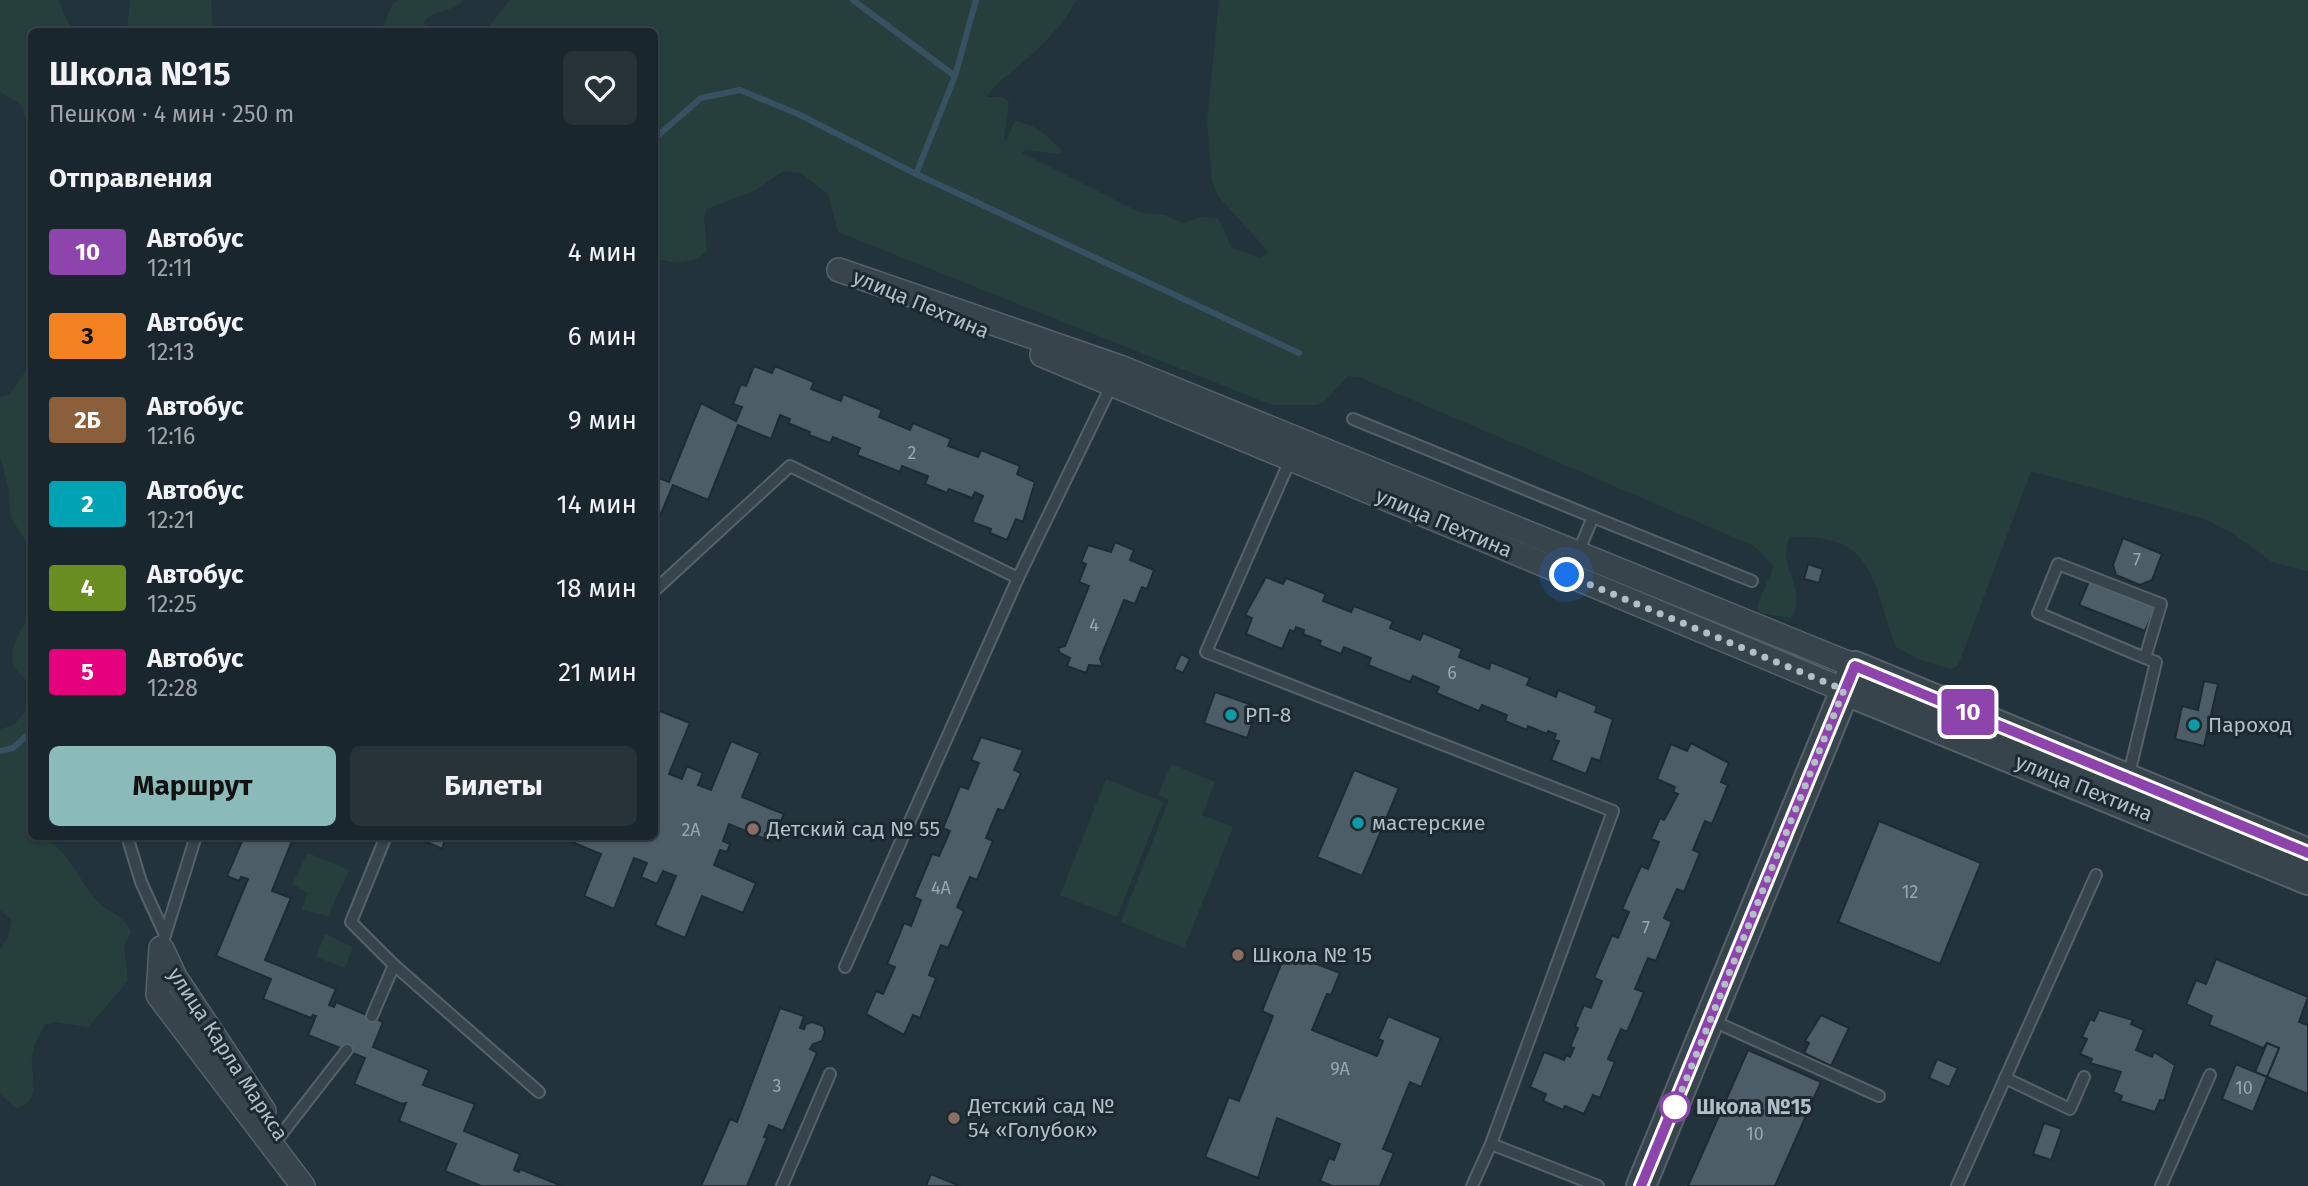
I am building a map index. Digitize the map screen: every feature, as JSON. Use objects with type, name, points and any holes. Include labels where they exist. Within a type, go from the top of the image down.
[{"type":"street","name":"улица Пехтина","points":[[1116,376],[839,270],[1116,376],[1849,678],[2127,778],[2308,853]]},
{"type":"street","name":"улица Пехтина","points":[[1295,450],[1577,555],[2308,880]]},
{"type":"street","points":[[1642,1186],[1712,1020],[1849,678]]},
{"type":"street","name":"улица Карла Маркса","points":[[163,942],[175,977],[281,1136],[319,1186]]},
{"type":"street","name":"улица Карла Маркса","points":[[163,942],[158,995],[303,1186]]},
{"type":"lane","points":[[845,967],[1018,578],[1116,376]]},
{"type":"lane","points":[[1353,419],[1752,581]]},
{"type":"lane","points":[[1295,450],[1206,652],[1614,811],[1491,1144],[1472,1186]]},
{"type":"lane","points":[[658,587],[790,466],[1018,578]]},
{"type":"lane","points":[[1577,555],[1593,517]]},
{"type":"lane","points":[[2127,778],[2156,662],[2145,658],[2038,612],[2058,564],[2161,604],[2145,658]]},
{"type":"lane","points":[[128,840],[163,942]]},
{"type":"lane","points":[[163,942],[195,840]]},
{"type":"lane","points":[[384,840],[351,922],[394,965],[539,1093]]},
{"type":"lane","points":[[1957,1186],[2096,875]]},
{"type":"lane","points":[[372,1016],[394,965]]},
{"type":"lane","points":[[1712,1020],[1879,1096]]},
{"type":"lane","points":[[281,1136],[347,1050]]},
{"type":"lane","points":[[782,1186],[830,1074]]},
{"type":"lane","points":[[2161,1186],[2210,1075]]},
{"type":"lane","points":[[2005,1078],[2070,1109],[2084,1077]]},
{"type":"lane","points":[[1491,1144],[1598,1186]]},
{"type":"green space","points":[[0,0],[58,0],[71,28],[28,28],[28,122],[21,105],[0,92]]},
{"type":"green space","points":[[130,0],[211,0],[213,28],[127,28]]},
{"type":"green space","points":[[398,0],[464,0],[455,7],[428,18],[424,22],[426,28],[379,28],[383,27],[392,5]]},
{"type":"green space","points":[[510,0],[1076,0],[1064,20],[1048,38],[995,85],[987,97],[1002,97],[1009,102],[1004,138],[1006,141],[1015,121],[1030,125],[1062,150],[1059,154],[1024,150],[1022,153],[1141,213],[1164,215],[1183,223],[1202,217],[1218,218],[1232,248],[1260,258],[1268,253],[1218,196],[1212,181],[1207,122],[1219,0],[2308,0],[2308,571],[2272,562],[2232,533],[2205,519],[2031,471],[1958,666],[1951,669],[1918,659],[1896,647],[1867,566],[1855,553],[1840,544],[1819,538],[1790,537],[1786,547],[1796,598],[1796,608],[1791,618],[1761,613],[1757,607],[1774,566],[1754,546],[1359,377],[1348,376],[1324,402],[1316,405],[1272,405],[838,232],[828,194],[801,173],[783,171],[756,190],[707,209],[704,218],[707,251],[701,256],[682,262],[658,259],[658,28],[487,28]]},
{"type":"green space","points":[[28,367],[28,544],[11,518],[8,486],[0,456],[0,397],[10,394]]},
{"type":"green space","points":[[28,618],[28,683],[13,662],[16,640]]},
{"type":"green space","points":[[28,704],[28,840],[46,840],[53,844],[70,862],[99,903],[125,922],[131,931],[124,946],[128,981],[88,1027],[53,1022],[45,1025],[32,1055],[33,1093],[25,1104],[17,1109],[0,1094],[0,950],[8,937],[11,920],[0,910],[0,729],[12,725]]},
{"type":"green space","points":[[1171,764],[1215,782],[1202,815],[1233,827],[1184,948],[1121,922],[1169,800],[1158,795]]},
{"type":"green space","points":[[1106,779],[1163,802],[1117,917],[1060,895]]},
{"type":"green space","points":[[308,853],[349,870],[328,916],[302,910],[308,893],[292,884]]},
{"type":"green space","points":[[325,934],[353,947],[345,968],[316,957]]},
{"type":"building","points":[[754,366],[772,373],[775,366],[814,382],[811,389],[841,401],[843,394],[882,410],[879,417],[910,430],[913,423],[951,439],[948,446],[978,457],[981,450],[1020,466],[1017,474],[1035,482],[1023,522],[1016,519],[1007,540],[990,533],[991,529],[972,522],[983,496],[975,492],[972,498],[949,489],[947,493],[925,484],[928,476],[902,466],[900,472],[857,455],[860,448],[833,437],[830,443],[809,435],[810,432],[788,423],[790,419],[780,415],[771,439],[738,425],[708,500],[673,485],[658,521],[658,478],[669,482],[701,403],[736,421],[742,407],[733,404],[741,384],[746,386]]},
{"type":"building","points":[[2123,538],[2162,554],[2152,580],[2140,585],[2116,575],[2113,565]]},
{"type":"building","points":[[1115,542],[1134,550],[1130,560],[1154,570],[1147,589],[1142,587],[1135,604],[1124,600],[1100,659],[1103,666],[1089,665],[1086,673],[1067,666],[1070,658],[1060,653],[1058,648],[1065,646],[1089,586],[1079,582],[1086,564],[1081,562],[1088,545],[1111,552]]},
{"type":"building","points":[[1808,564],[1823,569],[1819,583],[1804,579]]},
{"type":"building","points":[[1266,577],[1283,584],[1286,578],[1326,594],[1323,601],[1351,612],[1354,606],[1393,621],[1390,628],[1420,640],[1423,633],[1462,649],[1459,657],[1489,669],[1491,662],[1530,678],[1527,685],[1556,697],[1558,690],[1597,706],[1595,712],[1613,719],[1600,761],[1592,758],[1586,774],[1551,760],[1559,741],[1554,740],[1556,734],[1548,731],[1547,734],[1528,726],[1527,730],[1505,721],[1507,715],[1482,705],[1479,711],[1436,693],[1439,687],[1413,676],[1410,682],[1368,665],[1371,658],[1344,647],[1341,654],[1319,645],[1321,641],[1303,634],[1304,630],[1296,627],[1294,632],[1290,630],[1282,649],[1246,634],[1252,618],[1245,615]]},
{"type":"building","points":[[2090,579],[2156,606],[2145,631],[2079,605]]},
{"type":"building","points":[[1181,654],[1190,659],[1183,673],[1174,669]]},
{"type":"building","name":"Пароход","points":[[2204,681],[2218,684],[2204,746],[2175,739],[2182,706],[2198,710]]},
{"type":"building","name":"РП-8","points":[[1215,692],[1258,707],[1247,738],[1204,723]]},
{"type":"building","points":[[660,711],[690,723],[669,774],[682,779],[687,766],[703,773],[698,785],[711,790],[731,741],[760,753],[742,797],[784,814],[772,842],[729,824],[723,841],[730,844],[727,852],[720,850],[714,865],[756,883],[743,913],[702,896],[685,938],[655,925],[676,876],[663,871],[657,884],[641,877],[647,863],[634,858],[614,909],[584,896],[601,854],[567,840],[658,840]]},
{"type":"building","points":[[981,737],[1023,750],[1014,770],[1021,773],[1004,811],[998,809],[986,838],[993,841],[977,880],[970,877],[957,907],[964,911],[948,948],[941,945],[929,975],[936,978],[920,1018],[913,1015],[904,1035],[866,1014],[876,991],[883,994],[895,967],[887,964],[904,923],[911,926],[921,900],[914,897],[932,854],[939,856],[950,831],[943,828],[960,786],[968,789],[979,763],[971,760]]},
{"type":"building","points":[[1691,743],[1729,763],[1721,782],[1728,785],[1712,824],[1705,821],[1693,850],[1700,853],[1684,892],[1677,889],[1664,918],[1672,922],[1656,961],[1648,958],[1635,989],[1644,992],[1627,1032],[1621,1029],[1608,1059],[1615,1062],[1600,1098],[1593,1095],[1584,1114],[1565,1106],[1563,1110],[1543,1101],[1546,1094],[1530,1087],[1544,1052],[1564,1060],[1566,1055],[1570,1057],[1574,1048],[1570,1047],[1578,1028],[1575,1026],[1584,1005],[1591,1008],[1602,981],[1594,978],[1612,935],[1618,938],[1629,912],[1622,909],[1641,866],[1648,869],[1659,842],[1651,839],[1660,818],[1664,820],[1678,794],[1673,792],[1675,787],[1657,779],[1671,744],[1687,751]]},
{"type":"building","name":"мастерские","points":[[1354,770],[1399,788],[1362,876],[1317,857]]},
{"type":"building","points":[[1879,821],[1981,863],[1940,964],[1838,922]]},
{"type":"building","points":[[242,840],[292,840],[272,891],[291,898],[265,960],[336,989],[329,1005],[334,1007],[336,1002],[383,1022],[373,1047],[429,1070],[423,1085],[475,1104],[464,1131],[520,1154],[514,1170],[519,1172],[520,1169],[562,1186],[481,1186],[445,1171],[456,1144],[399,1121],[406,1103],[402,1104],[354,1084],[365,1058],[308,1035],[316,1016],[311,1018],[263,999],[271,979],[216,956],[248,879],[241,877],[239,881],[227,876]]},
{"type":"building","points":[[423,840],[445,840],[442,849]]},
{"type":"building","points":[[1286,952],[1340,973],[1331,995],[1327,994],[1312,1030],[1377,1056],[1383,1041],[1378,1039],[1388,1016],[1441,1038],[1421,1087],[1410,1082],[1383,1149],[1394,1153],[1380,1186],[1332,1186],[1320,1181],[1329,1158],[1334,1160],[1340,1144],[1277,1118],[1258,1178],[1205,1157],[1229,1097],[1239,1101],[1273,1016],[1262,1011]]},
{"type":"building","points":[[2216,959],[2308,997],[2299,1022],[2308,1025],[2308,1094],[2267,1077],[2279,1048],[2267,1043],[2262,1050],[2263,1048],[2209,1025],[2212,1016],[2186,1004],[2196,980],[2206,984]]},
{"type":"building","points":[[780,1008],[804,1016],[800,1028],[804,1029],[806,1024],[812,1022],[823,1026],[825,1032],[822,1041],[813,1044],[810,1049],[817,1053],[783,1131],[769,1125],[764,1137],[767,1138],[747,1186],[701,1186],[730,1119],[737,1122]]},
{"type":"building","points":[[2099,1010],[2133,1020],[2131,1024],[2144,1030],[2136,1050],[2152,1057],[2154,1052],[2175,1065],[2164,1101],[2160,1100],[2155,1112],[2120,1101],[2122,1096],[2113,1092],[2121,1072],[2090,1063],[2092,1059],[2080,1054],[2087,1039],[2082,1037],[2090,1019],[2094,1021]]},
{"type":"building","points":[[1821,1015],[1849,1028],[1831,1066],[1804,1053],[1809,1043],[1805,1041]]},
{"type":"building","points":[[2267,1043],[2279,1048],[2267,1077],[2255,1072]]},
{"type":"building","points":[[1748,1050],[1821,1082],[1775,1186],[1688,1186]]},
{"type":"building","points":[[1937,1059],[1958,1068],[1949,1087],[1929,1078]]},
{"type":"building","points":[[2236,1064],[2267,1077],[2253,1112],[2222,1099]]},
{"type":"building","points":[[2044,1123],[2062,1129],[2051,1160],[2033,1154]]},
{"type":"building","points":[[931,1174],[960,1186],[926,1186]]},
{"type":"waterway","points":[[853,0],[955,76],[916,174]]},
{"type":"waterway","points":[[955,76],[976,0]]},
{"type":"waterway","points":[[658,136],[701,98],[740,90],[798,114],[916,174],[1299,353]]},
{"type":"waterway","points":[[0,751],[13,748],[28,735]]},
{"type":"bus line","name":"10","points":[[1641,1186],[1712,1020],[1855,666],[2308,853]]},
{"type":"place","name":"РП-8","points":[[1231,715]]},
{"type":"place","name":"Пароход","points":[[2194,725]]},
{"type":"place","name":"мастерские","points":[[1358,823]]},
{"type":"place","name":"Детский сад № 55","points":[[753,829]]},
{"type":"place","name":"Школа № 15","points":[[1238,955]]},
{"type":"place","name":"Школа №15","points":[[1675,1107]]},
{"type":"place","name":"Детский сад № 54 «Голубок»","points":[[954,1118]]},
{"type":"route","points":[[1567,575],[1844,690],[1675,1107]]}]
